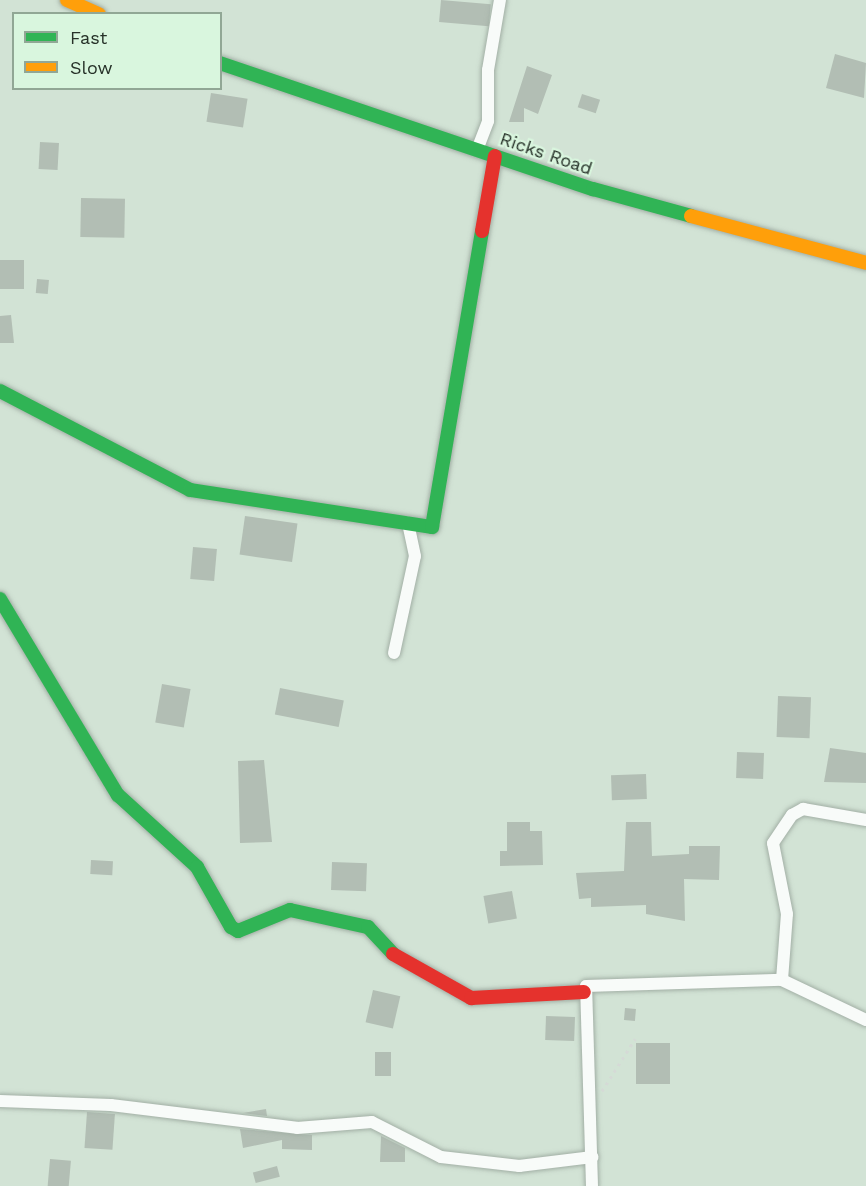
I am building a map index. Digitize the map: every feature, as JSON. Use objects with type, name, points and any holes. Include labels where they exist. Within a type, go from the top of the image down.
[{"type":"street","points":[[67,0],[94,12]]},
{"type":"street","points":[[477,150],[488,121],[488,70],[500,0]]},
{"type":"street","name":"Ricks Road","points":[[222,64],[593,189],[866,263]]},
{"type":"street","points":[[0,391],[190,490],[432,527],[495,156]]},
{"type":"street","points":[[394,653],[415,556],[408,523]]},
{"type":"street","points":[[0,599],[118,795],[197,867],[231,927],[238,931],[290,910],[368,927],[400,961],[471,998],[584,992]]},
{"type":"street","points":[[782,980],[787,914],[773,843],[792,815],[803,809],[866,820]]},
{"type":"street","points":[[592,1186],[584,992],[586,986],[782,980],[866,1020]]},
{"type":"street","points":[[0,1101],[111,1105],[297,1128],[372,1122],[441,1157],[519,1166],[592,1156]]},
{"type":"path","points":[[590,1111],[635,1039]]},
{"type":"building","points":[[441,0],[491,4],[489,26],[439,22]]},
{"type":"building","points":[[835,54],[866,63],[864,98],[826,88]]},
{"type":"building","points":[[527,66],[552,75],[538,114],[524,108],[524,122],[509,122]]},
{"type":"building","points":[[211,93],[248,99],[243,127],[206,122]]},
{"type":"building","points":[[582,94],[600,100],[596,113],[578,107]]},
{"type":"building","points":[[40,142],[59,143],[58,170],[39,169]]},
{"type":"building","points":[[81,198],[125,199],[124,238],[80,237]]},
{"type":"building","points":[[0,260],[24,260],[24,289],[0,289]]},
{"type":"building","points":[[37,279],[49,280],[48,294],[36,293]]},
{"type":"building","points":[[11,315],[14,343],[0,343],[0,316]]},
{"type":"building","points":[[245,516],[297,523],[292,562],[240,555]]},
{"type":"building","points":[[193,547],[217,549],[214,581],[190,579]]},
{"type":"building","points":[[162,684],[191,689],[184,727],[155,722]]},
{"type":"building","points":[[280,688],[344,700],[339,727],[275,715]]},
{"type":"building","points":[[778,696],[811,697],[810,738],[777,737]]},
{"type":"building","points":[[830,748],[866,753],[866,783],[824,782]]},
{"type":"building","points":[[737,752],[764,753],[763,779],[736,778]]},
{"type":"building","points":[[264,760],[272,842],[240,843],[238,761]]},
{"type":"building","points":[[646,774],[647,799],[612,800],[611,775]]},
{"type":"building","points":[[507,822],[530,822],[530,831],[542,831],[543,865],[500,866],[500,851],[507,851]]},
{"type":"building","points":[[626,822],[651,822],[652,856],[689,854],[689,846],[720,846],[719,880],[684,879],[685,921],[646,914],[646,905],[591,907],[591,898],[579,899],[576,873],[624,871]]},
{"type":"building","points":[[91,860],[113,861],[112,875],[90,874]]},
{"type":"building","points":[[332,862],[367,863],[366,891],[331,890]]},
{"type":"building","points":[[512,891],[517,919],[488,924],[483,896]]},
{"type":"building","points":[[373,990],[400,996],[393,1028],[366,1022]]},
{"type":"building","points":[[625,1008],[636,1009],[635,1021],[624,1020]]},
{"type":"building","points":[[546,1016],[575,1017],[574,1041],[545,1040]]},
{"type":"building","points":[[636,1043],[670,1043],[670,1084],[636,1084]]},
{"type":"building","points":[[375,1052],[391,1052],[391,1076],[375,1076]]},
{"type":"building","points":[[266,1109],[267,1116],[243,1113]]},
{"type":"building","points":[[87,1112],[115,1114],[112,1150],[84,1148]]},
{"type":"building","points":[[240,1129],[312,1135],[312,1150],[282,1149],[282,1140],[243,1148]]},
{"type":"building","points":[[381,1136],[405,1148],[405,1162],[380,1162]]},
{"type":"building","points":[[50,1159],[71,1161],[69,1186],[48,1186]]},
{"type":"building","points":[[277,1166],[280,1177],[256,1183],[253,1172]]},
{"type":"traffic: fast","points":[[222,64],[593,189],[691,216]]},
{"type":"traffic: fast","points":[[0,391],[190,490],[432,527],[482,231]]},
{"type":"traffic: fast","points":[[0,599],[118,795],[197,867],[231,927],[238,931],[290,910],[368,927],[393,954]]},
{"type":"traffic: slow","points":[[67,0],[94,12]]},
{"type":"traffic: slow","points":[[691,216],[866,263]]},
{"type":"traffic: jam","points":[[482,231],[495,156]]},
{"type":"traffic: jam","points":[[393,954],[471,998],[584,992]]}]
